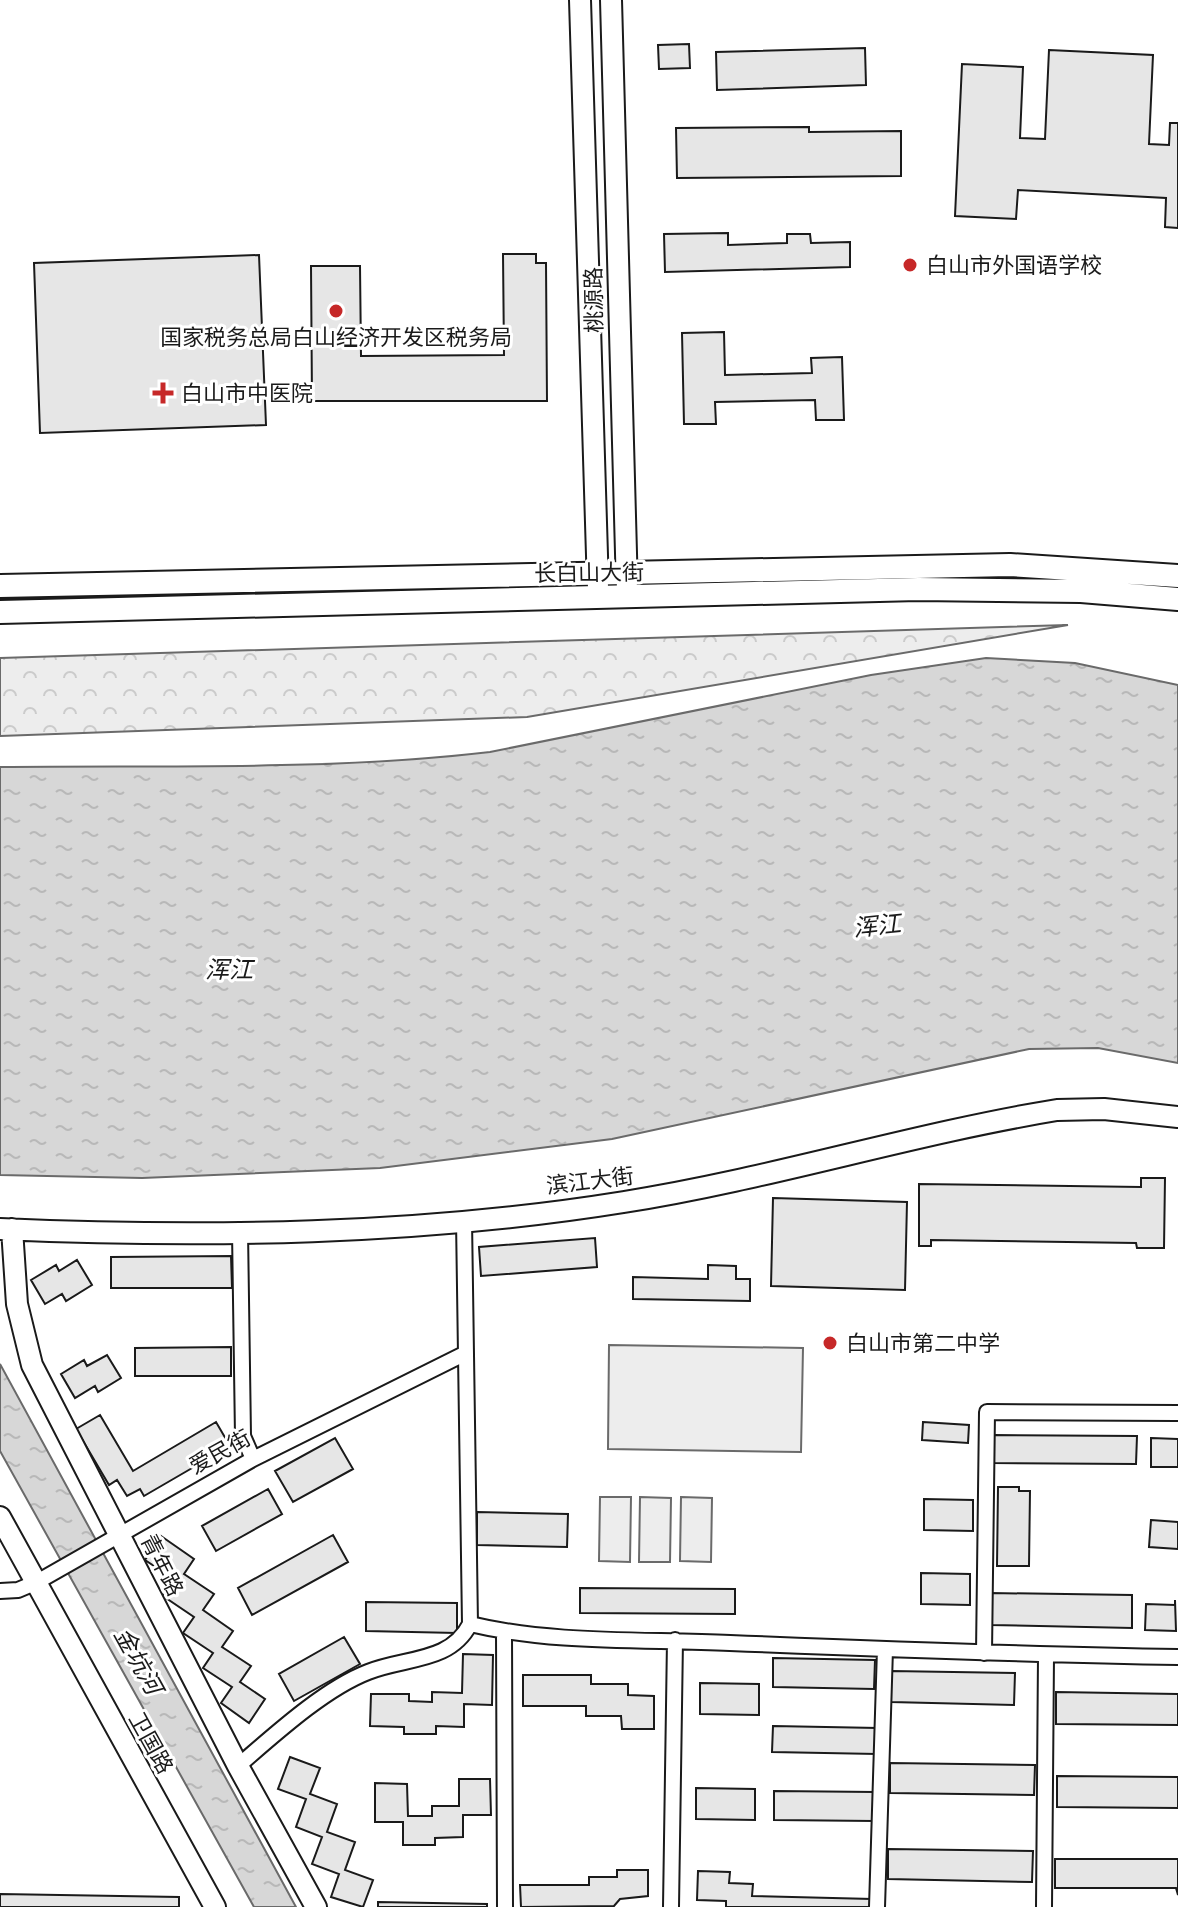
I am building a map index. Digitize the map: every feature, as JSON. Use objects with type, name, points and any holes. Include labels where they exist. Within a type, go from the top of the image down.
[{"type":"main road","name":"长白山大街","points":[[0,586],[1010,565],[1178,576]]},
{"type":"main road","name":"长白山大街","points":[[0,612],[918,589],[1081,591],[1178,599]]},
{"type":"street","name":"桃源路","points":[[580,0],[599,597]]},
{"type":"street","name":"桃源路","points":[[611,0],[628,598]]},
{"type":"street","name":"滨江大街","points":[[6,1229],[240,1231],[405,1226],[621,1203],[700,1189],[1057,1110],[1104,1109],[1178,1117]]},
{"type":"street","points":[[238,1766],[295,1717],[367,1672],[448,1651],[463,1638],[470,1624],[464,1220]]},
{"type":"street","name":"青年路","points":[[6,1229],[17,1304],[32,1365],[114,1537],[316,1907]]},
{"type":"street","points":[[240,1231],[243,1436],[253,1459]]},
{"type":"street","name":"爱民街","points":[[0,1591],[18,1590],[45,1578],[253,1459],[464,1354]]},
{"type":"street","points":[[984,1653],[987,1412],[1178,1413]]},
{"type":"street","name":"卫国路","points":[[0,1517],[45,1578],[215,1907]]},
{"type":"street","points":[[470,1624],[504,1632],[675,1640],[1046,1656],[1178,1657]]},
{"type":"street","points":[[504,1632],[505,1907]]},
{"type":"street","points":[[671,1907],[675,1640]]},
{"type":"street","points":[[877,1907],[885,1649]]},
{"type":"street","points":[[1044,1907],[1046,1656]]},
{"type":"green space","points":[[1068,625],[527,717],[0,736],[0,658]]},
{"type":"shaded area","points":[[609,1345],[803,1348],[801,1452],[608,1449]]},
{"type":"shaded area","points":[[600,1497],[631,1497],[630,1562],[599,1561]]},
{"type":"shaded area","points":[[640,1497],[671,1498],[670,1562],[639,1562]]},
{"type":"shaded area","points":[[681,1497],[712,1498],[711,1562],[680,1561]]},
{"type":"water","name":"浑江","points":[[986,658],[1075,663],[1178,685],[1178,1063],[1098,1048],[1029,1049],[612,1139],[380,1168],[142,1178],[0,1175],[0,767],[307,765],[490,752],[871,675]]},
{"type":"water","name":"金坑河","points":[[0,1364],[296,1907],[254,1907],[0,1451]]},
{"type":"building","points":[[689,44],[690,68],[659,69],[658,45]]},
{"type":"building","points":[[865,48],[866,85],[717,90],[716,52]]},
{"type":"building","points":[[1049,50],[1153,55],[1149,144],[1169,145],[1170,123],[1178,123],[1178,228],[1165,227],[1166,198],[1018,190],[1016,219],[955,216],[962,64],[1023,67],[1020,138],[1045,139]]},
{"type":"building","points":[[809,127],[809,132],[901,131],[901,176],[677,178],[676,128]]},
{"type":"building","points":[[728,233],[728,245],[787,243],[787,234],[810,234],[811,243],[850,242],[850,267],[665,272],[664,234]]},
{"type":"building","name":"国家税务总局白山经济开发区税务局","points":[[503,254],[536,254],[536,263],[546,263],[547,401],[312,401],[311,266],[360,266],[361,356],[504,355]]},
{"type":"building","points":[[259,255],[266,425],[40,433],[34,263]]},
{"type":"building","points":[[724,332],[725,375],[812,373],[811,358],[842,357],[844,420],[816,420],[815,400],[715,402],[716,424],[684,424],[682,333]]},
{"type":"building","points":[[1141,1178],[1165,1178],[1164,1248],[1137,1248],[1136,1243],[931,1240],[931,1246],[919,1246],[919,1184],[1141,1187]]},
{"type":"building","points":[[773,1198],[907,1202],[905,1290],[771,1286]]},
{"type":"building","points":[[595,1238],[597,1267],[481,1276],[479,1247]]},
{"type":"building","points":[[231,1256],[232,1288],[111,1288],[111,1257]]},
{"type":"building","points":[[77,1260],[92,1285],[66,1301],[62,1294],[45,1304],[31,1280],[56,1265],[59,1271]]},
{"type":"building","points":[[708,1265],[736,1266],[736,1279],[750,1279],[750,1301],[633,1299],[633,1277],[708,1279]]},
{"type":"building","points":[[231,1347],[231,1376],[135,1376],[135,1348]]},
{"type":"building","points":[[107,1355],[121,1378],[98,1392],[95,1386],[75,1398],[61,1374],[84,1360],[87,1366]]},
{"type":"building","points":[[100,1415],[133,1471],[216,1422],[230,1446],[144,1496],[140,1489],[127,1496],[117,1480],[109,1485],[76,1429]]},
{"type":"building","points":[[923,1422],[969,1425],[968,1443],[922,1440]]},
{"type":"building","points":[[993,1435],[1137,1436],[1136,1464],[993,1463]]},
{"type":"building","points":[[335,1438],[353,1469],[293,1502],[275,1471]]},
{"type":"building","points":[[1151,1438],[1178,1439],[1178,1467],[1151,1467]]},
{"type":"building","points":[[998,1487],[1019,1487],[1019,1491],[1030,1491],[1029,1566],[997,1566]]},
{"type":"building","points":[[268,1489],[282,1514],[216,1551],[202,1526]]},
{"type":"building","points":[[924,1499],[973,1500],[973,1531],[924,1530]]},
{"type":"building","points":[[477,1512],[568,1514],[567,1547],[477,1545]]},
{"type":"building","points":[[1151,1520],[1178,1522],[1178,1549],[1149,1547]]},
{"type":"building","points":[[333,1535],[348,1562],[252,1615],[238,1588]]},
{"type":"building","points":[[161,1536],[194,1559],[184,1574],[214,1594],[203,1610],[233,1631],[222,1647],[251,1666],[240,1682],[265,1699],[249,1723],[221,1703],[232,1687],[203,1668],[213,1653],[183,1633],[194,1617],[163,1596],[175,1580],[145,1560]]},
{"type":"building","points":[[921,1573],[970,1574],[970,1605],[921,1604]]},
{"type":"building","points":[[580,1588],[735,1589],[735,1614],[580,1613]]},
{"type":"building","points":[[990,1593],[1132,1595],[1132,1628],[990,1625]]},
{"type":"building","points":[[1175,1600],[1176,1631],[1145,1630],[1146,1604],[1175,1605]]},
{"type":"building","points":[[366,1602],[457,1603],[457,1633],[366,1631]]},
{"type":"building","points":[[344,1637],[360,1664],[294,1701],[279,1674]]},
{"type":"building","points":[[463,1654],[493,1655],[492,1705],[464,1704],[464,1727],[436,1726],[436,1734],[404,1734],[404,1727],[370,1726],[371,1694],[409,1694],[409,1701],[432,1702],[432,1692],[462,1693]]},
{"type":"building","points":[[773,1658],[875,1660],[874,1689],[773,1687]]},
{"type":"building","points":[[891,1671],[1015,1673],[1014,1705],[891,1702]]},
{"type":"building","points":[[523,1675],[591,1675],[591,1684],[628,1684],[628,1695],[654,1696],[654,1729],[622,1729],[621,1716],[586,1716],[586,1706],[523,1706]]},
{"type":"building","points":[[700,1683],[759,1684],[759,1715],[700,1714]]},
{"type":"building","points":[[1056,1692],[1178,1694],[1178,1725],[1056,1724]]},
{"type":"building","points":[[773,1726],[878,1728],[877,1754],[772,1752]]},
{"type":"building","points":[[290,1757],[320,1768],[310,1794],[337,1804],[327,1832],[355,1842],[345,1870],[373,1880],[363,1907],[331,1897],[339,1874],[312,1864],[322,1837],[296,1827],[306,1799],[278,1789]]},
{"type":"building","points":[[890,1763],[1035,1765],[1034,1795],[890,1793]]},
{"type":"building","points":[[1057,1776],[1178,1777],[1178,1808],[1057,1807]]},
{"type":"building","points":[[459,1779],[490,1779],[491,1815],[463,1815],[463,1837],[435,1838],[435,1845],[403,1845],[403,1822],[375,1822],[375,1783],[407,1784],[408,1816],[432,1816],[432,1806],[459,1806]]},
{"type":"building","points":[[696,1788],[755,1789],[755,1820],[696,1819]]},
{"type":"building","points":[[774,1791],[875,1792],[874,1821],[774,1820]]},
{"type":"building","points":[[888,1849],[1033,1851],[1032,1882],[888,1879]]},
{"type":"building","points":[[1055,1859],[1178,1859],[1178,1895],[1176,1888],[1055,1888]]},
{"type":"building","points":[[617,1870],[648,1870],[648,1896],[620,1899],[614,1906],[521,1907],[520,1885],[589,1885],[589,1877],[617,1877]]},
{"type":"building","points":[[698,1871],[730,1872],[729,1883],[753,1884],[752,1896],[872,1899],[872,1907],[726,1907],[726,1901],[697,1900]]},
{"type":"building","points":[[0,1894],[179,1897],[179,1907],[0,1907]]},
{"type":"building","points":[[378,1902],[487,1904],[487,1907],[378,1907]]},
{"type":"place","name":"白山市外国语学校","points":[[910,265]]},
{"type":"place","name":"国家税务总局白山经济开发区税务局","points":[[336,311]]},
{"type":"place","name":"白山市中医院","points":[[163,393]]},
{"type":"place","name":"白山市第二中学","points":[[830,1343]]}]
